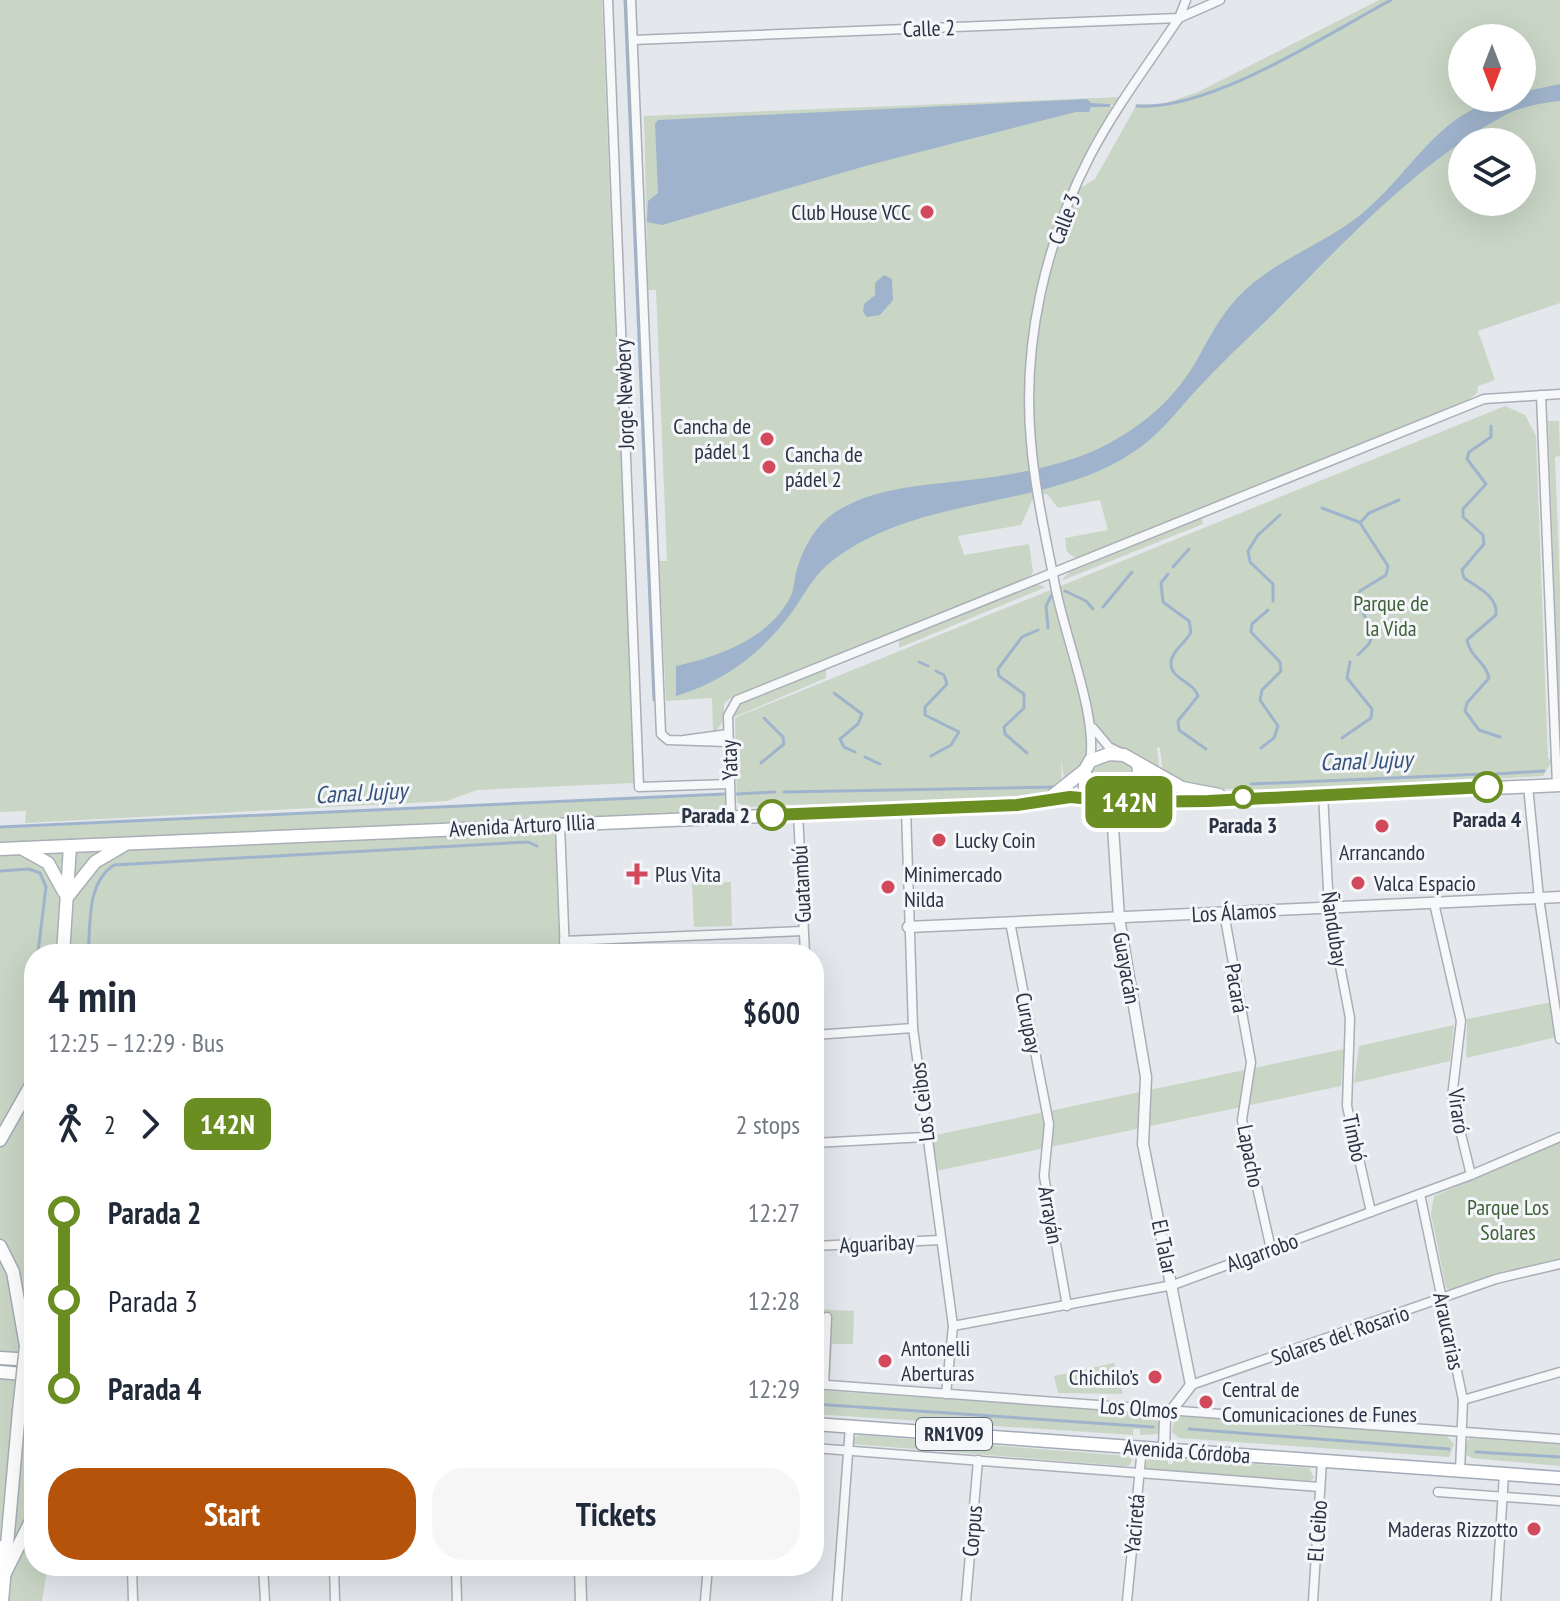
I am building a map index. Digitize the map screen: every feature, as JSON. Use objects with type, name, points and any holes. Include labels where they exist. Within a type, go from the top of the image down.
[{"type":"main road","points":[[1045,800],[1087,766],[1109,754],[1124,755],[1182,788],[1229,798]]},
{"type":"main road","points":[[1126,802],[1141,784],[1138,765]]},
{"type":"main road","points":[[1087,766],[1085,789],[1096,800],[1126,802],[1558,785]]},
{"type":"main road","name":"Avenida Arturo Illia","points":[[0,849],[906,809],[1070,797],[1096,800]]},
{"type":"main road","points":[[66,899],[95,862],[128,843]]},
{"type":"main road","points":[[64,944],[70,846]]},
{"type":"main road","points":[[21,848],[54,870],[66,899]]},
{"type":"main road","points":[[0,1140],[24,1098]]},
{"type":"main road","points":[[0,1246],[13,1272],[24,1335]]},
{"type":"main road","points":[[0,1356],[24,1359]]},
{"type":"main road","points":[[2,1601],[24,1365]]},
{"type":"main road","points":[[0,1372],[24,1374]]},
{"type":"main road","name":"Avenida Córdoba","points":[[824,1425],[1560,1478]]},
{"type":"main road","points":[[5,1573],[24,1535]]},
{"type":"main road","points":[[0,1547],[5,1573]]},
{"type":"street","name":"Jorge Newbery","points":[[608,0],[639,787],[729,784]]},
{"type":"street","points":[[631,0],[661,734],[668,740],[728,738]]},
{"type":"street","name":"Calle 3","points":[[1053,574],[1033,466],[1030,371],[1039,301],[1049,261],[1092,153],[1179,18],[1186,0]]},
{"type":"street","name":"Calle 2","points":[[633,40],[1179,18],[1220,0]]},
{"type":"street","points":[[1124,755],[1109,747],[1093,727],[1072,660],[1053,574],[1484,399],[1560,394]]},
{"type":"street","points":[[1541,395],[1558,785]]},
{"type":"street","name":"Yatay","points":[[731,816],[728,738],[732,705],[1053,574]]},
{"type":"street","points":[[1087,766],[1093,727]]},
{"type":"street","points":[[1528,786],[1539,898],[1557,1000],[1560,1039]]},
{"type":"street","name":"Ñandubay","points":[[1323,794],[1329,908],[1350,1018],[1349,1064]]},
{"type":"street","name":"Guayacán","points":[[1096,800],[1109,812],[1113,827],[1119,918],[1146,1077],[1145,1109]]},
{"type":"street","name":"Guayacán","points":[[1113,827],[1126,802]]},
{"type":"street","name":"Los Ceibos","points":[[906,809],[913,1028],[925,1137],[953,1326],[946,1394]]},
{"type":"street","name":"Guatambú","points":[[798,813],[804,944]]},
{"type":"street","points":[[560,824],[564,944]]},
{"type":"street","name":"Los Álamos","points":[[908,927],[1560,897]]},
{"type":"street","name":"Viraró","points":[[1434,903],[1461,1021],[1452,1097],[1471,1175]]},
{"type":"street","name":"Pacará","points":[[1224,913],[1251,1062]]},
{"type":"street","name":"Curupay","points":[[1010,922],[1049,1124]]},
{"type":"street","points":[[564,941],[803,931]]},
{"type":"street","points":[[824,1034],[913,1028]]},
{"type":"street","name":"Lapacho","points":[[1251,1062],[1242,1120],[1271,1249]]},
{"type":"street","name":"Timbó","points":[[1349,1064],[1347,1106],[1371,1212]]},
{"type":"street","name":"El Talar","points":[[1145,1109],[1143,1144],[1191,1385]]},
{"type":"street","name":"Arrayán","points":[[1049,1124],[1044,1176],[1067,1306]]},
{"type":"street","points":[[824,1142],[925,1137]]},
{"type":"street","name":"Algarrobo","points":[[953,1326],[1173,1285],[1471,1175],[1560,1137]]},
{"type":"street","name":"Araucarias","points":[[1420,1194],[1463,1400],[1460,1471]]},
{"type":"street","name":"Aguaribay","points":[[824,1246],[940,1240]]},
{"type":"street","name":"Solares del Rosario","points":[[1191,1385],[1496,1279],[1560,1264]]},
{"type":"street","points":[[824,1342],[827,1317]]},
{"type":"street","points":[[1463,1400],[1560,1372]]},
{"type":"street","name":"Los Olmos","points":[[824,1385],[1560,1439]]},
{"type":"street","points":[[1164,1449],[1165,1419],[1191,1385]]},
{"type":"street","points":[[837,1601],[850,1426]]},
{"type":"street","name":"Yaciretá","points":[[1127,1601],[1142,1448]]},
{"type":"street","points":[[824,1449],[1320,1487]]},
{"type":"street","name":"Corpus","points":[[966,1601],[978,1460]]},
{"type":"street","name":"El Ceibo","points":[[1313,1601],[1322,1461]]},
{"type":"street","points":[[1496,1601],[1504,1474]]},
{"type":"street","points":[[1438,1492],[1560,1501]]},
{"type":"street","points":[[132,1576],[133,1601]]},
{"type":"street","points":[[264,1576],[265,1601]]},
{"type":"street","points":[[334,1576],[335,1601]]},
{"type":"street","points":[[456,1576],[457,1601]]},
{"type":"street","points":[[580,1576],[581,1601]]},
{"type":"street","points":[[705,1601],[707,1576]]},
{"type":"green space","points":[[0,0],[602,0],[634,783],[477,790],[447,801],[25,823],[26,811],[0,812]]},
{"type":"green space","points":[[1379,0],[1560,0],[1560,303],[1478,331],[1495,380],[1478,386],[1477,393],[1461,405],[1077,559],[1067,552],[1065,538],[1108,530],[1100,500],[1058,508],[1047,494],[1034,496],[1021,525],[958,536],[964,555],[1029,544],[1033,572],[1029,579],[731,698],[724,703],[724,720],[716,731],[713,731],[712,698],[666,701],[659,561],[667,561],[656,290],[648,290],[644,116],[1120,97],[1115,105],[1110,105],[1113,108],[1091,142],[1067,196],[1095,179],[1137,104],[1160,105],[1198,92]]},
{"type":"green space","name":"Parque de la Vida","points":[[1505,406],[1525,415],[1536,436],[1548,758],[1552,761],[1543,776],[1300,790],[1210,789],[1163,776],[1160,748],[1157,747],[1160,774],[1114,746],[1101,733],[1089,736],[1082,761],[1064,780],[1061,758],[1062,785],[1038,797],[745,807],[737,802],[735,719],[739,716]]},
{"type":"green space","points":[[1548,421],[1559,421],[1560,456],[1555,457],[1560,586],[1560,740]]},
{"type":"green space","points":[[1202,516],[1203,524],[1061,581],[1073,568]]},
{"type":"green space","points":[[1036,584],[1046,587],[899,648],[899,639]]},
{"type":"green space","points":[[826,668],[826,678],[732,718],[741,703]]},
{"type":"green space","points":[[1109,759],[1122,760],[1133,767],[1137,779],[1122,796],[1100,794],[1089,782],[1093,768]]},
{"type":"green space","points":[[724,794],[731,816],[561,824],[565,944],[24,944],[24,1576],[46,1576],[42,1601],[0,1601],[0,827]]},
{"type":"green space","points":[[731,882],[732,926],[694,927],[692,883]]},
{"type":"green space","points":[[1552,1002],[1557,1037],[1466,1058],[1467,1019]]},
{"type":"green space","points":[[1454,1025],[1450,1061],[1354,1083],[1359,1046]]},
{"type":"green space","points":[[1344,1049],[1341,1086],[936,1171],[931,1136]]},
{"type":"green space","name":"Parque Los Solares","points":[[1560,1142],[1560,1259],[1485,1278],[1452,1291],[1446,1288],[1431,1214],[1434,1196]]},
{"type":"green space","points":[[824,1310],[854,1311],[853,1344],[832,1344],[830,1379],[824,1378]]},
{"type":"green space","points":[[1114,1363],[1123,1394],[1058,1393],[1054,1376]]},
{"type":"green space","points":[[824,1391],[1154,1413],[1161,1420],[1158,1434],[1140,1435],[1140,1429],[1133,1429],[1133,1435],[824,1415]]},
{"type":"green space","points":[[1180,1415],[1446,1435],[1454,1444],[1449,1457],[1179,1438],[1172,1432],[1174,1421]]},
{"type":"green space","points":[[860,1435],[1129,1456],[1132,1460],[1130,1465],[1124,1466],[853,1444],[854,1437]]},
{"type":"green space","points":[[1470,1438],[1560,1444],[1560,1466],[1472,1458],[1465,1454],[1465,1442]]},
{"type":"green space","points":[[1168,1458],[1168,1464],[1173,1464],[1173,1458],[1309,1468],[1314,1478],[1310,1481],[1148,1470],[1144,1466],[1148,1459]]},
{"type":"water","points":[[1560,84],[1560,101],[1536,105],[1536,89]]},
{"type":"water","points":[[1087,99],[1091,103],[1110,104],[1110,107],[1091,107],[1089,112],[1076,112],[869,165],[662,225],[647,222],[648,201],[658,193],[655,124],[658,120]]},
{"type":"water","points":[[1470,112],[1512,112],[1483,128],[1448,128],[1448,152],[1386,202],[1142,446],[1107,467],[1069,482],[946,511],[868,539],[826,566],[783,624],[757,651],[729,672],[676,696],[676,666],[709,657],[741,643],[770,624],[782,611],[791,596],[805,548],[820,525],[847,505],[890,491],[1008,475],[1047,466],[1102,447],[1144,420],[1179,386],[1226,312],[1251,284],[1366,210],[1452,122]]},
{"type":"water","points":[[884,275],[892,279],[893,300],[880,315],[867,317],[863,312],[864,304],[875,295],[875,283]]},
{"type":"waterway","points":[[625,0],[654,700]]},
{"type":"waterway","points":[[1137,106],[1166,104],[1232,84],[1391,0]]},
{"type":"waterway","points":[[1491,426],[1491,437],[1469,452],[1467,459],[1486,484],[1463,509],[1463,517],[1483,535],[1484,544],[1462,570],[1464,578],[1481,589],[1494,603],[1496,615],[1467,640],[1489,678],[1467,703],[1465,711],[1479,730],[1500,737]]},
{"type":"waterway","points":[[1358,655],[1369,644],[1373,634],[1356,598],[1360,591],[1386,575],[1388,566],[1360,523],[1369,513],[1399,500]]},
{"type":"waterway","points":[[1322,508],[1359,522]]},
{"type":"waterway","points":[[1273,601],[1273,584],[1250,562],[1248,551],[1258,535],[1280,515]]},
{"type":"waterway","points":[[1173,567],[1189,549]]},
{"type":"waterway","points":[[1103,607],[1132,572]]},
{"type":"waterway","points":[[1168,574],[1161,583],[1163,602],[1189,621],[1191,632],[1173,655],[1172,669],[1198,696],[1178,721],[1179,730],[1206,749]]},
{"type":"waterway","points":[[1065,591],[1086,601],[1093,609]]},
{"type":"waterway","points":[[1048,628],[1046,606],[1051,596]]},
{"type":"waterway","points":[[1261,748],[1274,738],[1278,726],[1260,700],[1262,690],[1281,671],[1280,662],[1251,632],[1252,624],[1268,610]]},
{"type":"waterway","points":[[1027,753],[1005,734],[1004,727],[1024,708],[1024,694],[999,676],[998,669],[1022,637],[1038,630]]},
{"type":"waterway","points":[[919,662],[928,666]]},
{"type":"waterway","points":[[1342,738],[1371,718],[1372,709],[1347,678],[1350,662]]},
{"type":"waterway","points":[[931,756],[951,745],[959,732],[925,715],[925,707],[947,684],[944,675],[936,671]]},
{"type":"waterway","points":[[834,693],[862,714],[858,724],[840,739],[844,747],[855,752]]},
{"type":"waterway","points":[[761,763],[784,744],[783,737],[764,718]]},
{"type":"waterway","points":[[865,757],[880,764]]},
{"type":"waterway","name":"Canal Jujuy","points":[[1495,774],[1544,771]]},
{"type":"waterway","name":"Canal Jujuy","points":[[1251,784],[1484,774]]},
{"type":"waterway","name":"Canal Jujuy","points":[[784,792],[1052,787]]},
{"type":"waterway","name":"Canal Jujuy","points":[[737,794],[775,792]]},
{"type":"waterway","name":"Canal Jujuy","points":[[0,827],[724,794]]},
{"type":"waterway","points":[[89,944],[94,893],[105,873],[114,865],[528,842],[537,846]]},
{"type":"waterway","points":[[0,871],[29,869],[40,873],[46,887],[39,944]]},
{"type":"waterway","points":[[824,1405],[1153,1427]]},
{"type":"waterway","points":[[1189,1429],[1449,1449]]},
{"type":"waterway","points":[[1476,1452],[1560,1457]]},
{"type":"bus line","name":"142N","points":[[772,815],[1017,805],[1070,797],[1125,802],[1208,801],[1487,787]]},
{"type":"place","name":"Club House VCC","points":[[927,212]]},
{"type":"place","name":"Cancha de pádel 1","points":[[767,439]]},
{"type":"place","name":"Cancha de pádel 2","points":[[769,467]]},
{"type":"place","name":"Parada 4","points":[[1487,787]]},
{"type":"place","name":"Parada 3","points":[[1243,797]]},
{"type":"place","name":"Parada 2","points":[[772,815]]},
{"type":"place","name":"Arrancando","points":[[1382,826]]},
{"type":"place","name":"Lucky Coin","points":[[939,840]]},
{"type":"place","name":"Plus Vita","points":[[637,874]]},
{"type":"place","name":"Valca Espacio","points":[[1358,883]]},
{"type":"place","name":"Minimercado Nilda","points":[[888,887]]},
{"type":"place","name":"Antonelli Aberturas","points":[[885,1361]]},
{"type":"place","name":"Chichilo’s","points":[[1155,1377]]},
{"type":"place","name":"Central de Comunicaciones de Funes","points":[[1206,1402]]},
{"type":"place","name":"Maderas Rizzotto","points":[[1534,1529]]}]
